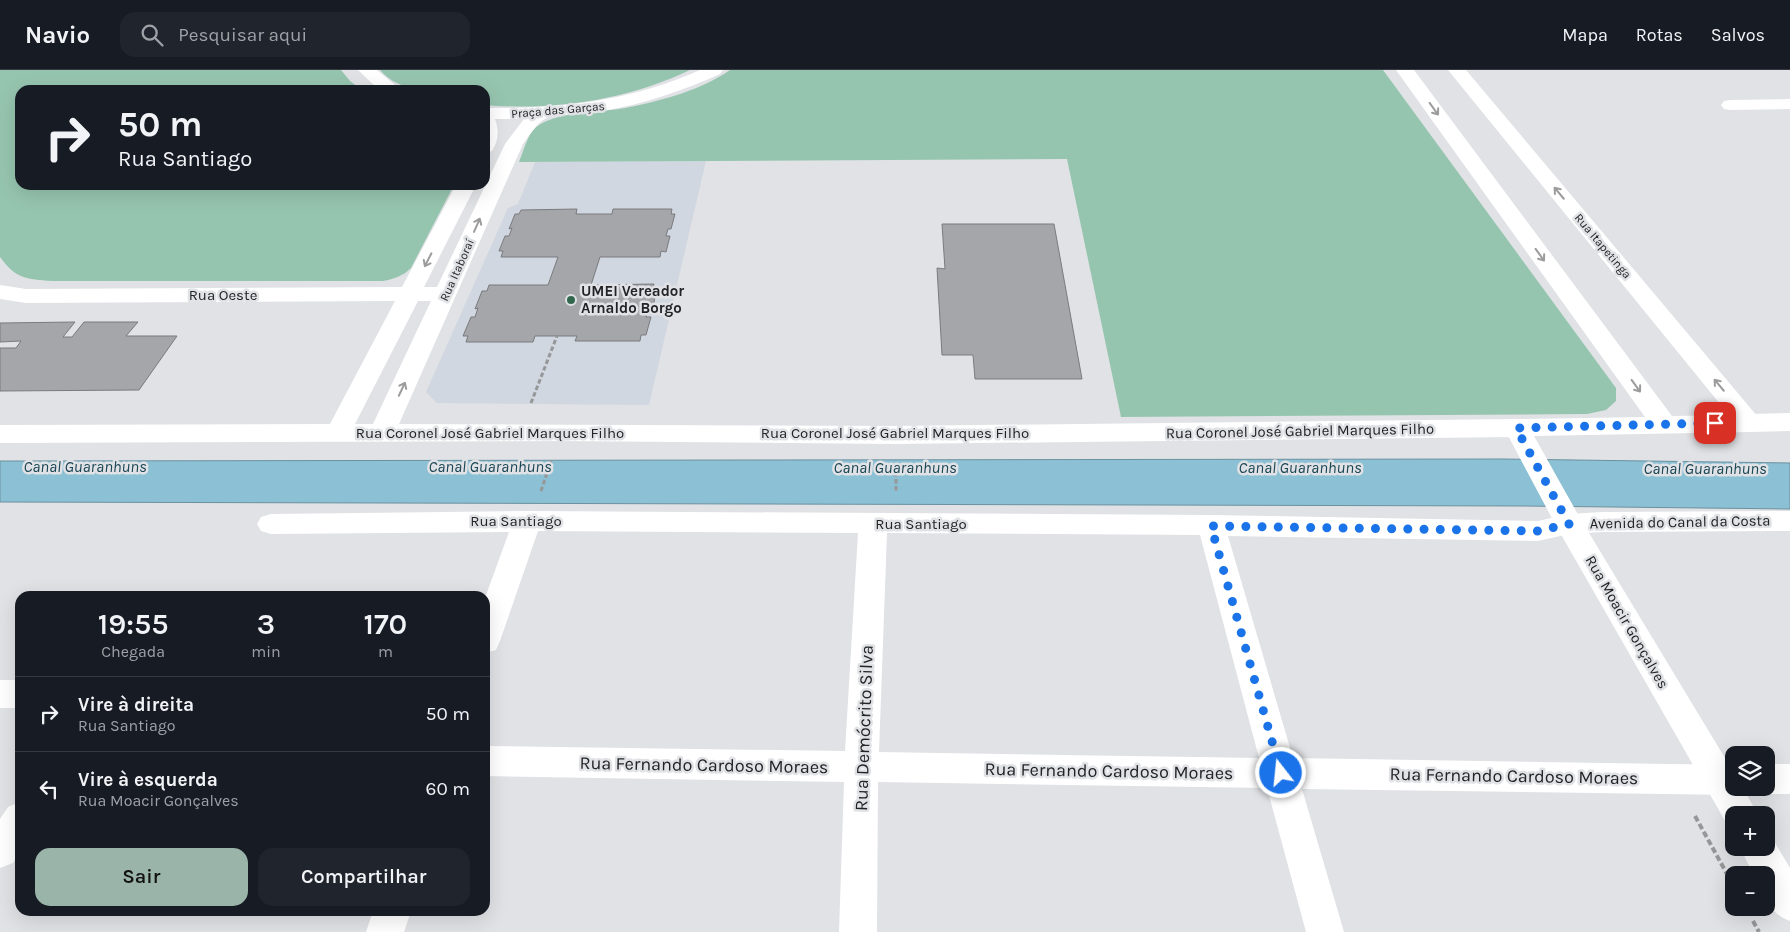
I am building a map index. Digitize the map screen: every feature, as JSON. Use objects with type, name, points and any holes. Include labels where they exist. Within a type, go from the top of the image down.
[{"type":"street","points":[[367,70],[383,85]]},
{"type":"street","name":"Praça das Garças","points":[[490,113],[540,114],[598,108],[676,88],[714,70]]},
{"type":"street","points":[[1405,70],[1664,424]]},
{"type":"street","name":"Rua Itapetinga","points":[[1457,70],[1750,423]]},
{"type":"street","points":[[1730,105],[1790,104]]},
{"type":"street","name":"Rua Itaboraí","points":[[382,433],[514,144],[526,127],[540,114]]},
{"type":"street","name":"Rua Itaboraí","points":[[338,433],[463,190]]},
{"type":"street","name":"Rua Oeste","points":[[0,292],[26,296],[446,294]]},
{"type":"street","name":"Rua Coronel José Gabriel Marques Filho","points":[[0,434],[520,432],[896,435],[1521,435],[1664,424],[1790,422]]},
{"type":"street","name":"Rua Moacir Gonçalves","points":[[1521,435],[1565,516],[1725,777]]},
{"type":"street","points":[[490,627],[533,510]]},
{"type":"street","name":"Rua Santiago","points":[[271,524],[533,510],[873,524],[1211,526],[1538,531],[1565,516]]},
{"type":"street","name":"Avenida do Canal da Costa","points":[[1565,516],[1790,521]]},
{"type":"street","name":"Rua Demócrito Silva","points":[[858,932],[861,768],[873,524]]},
{"type":"street","points":[[1211,526],[1325,932]]},
{"type":"street","points":[[0,694],[15,694]]},
{"type":"street","name":"Rua Fernando Cardoso Moraes","points":[[490,761],[1725,780]]},
{"type":"street","points":[[1775,780],[1790,779]]},
{"type":"street","points":[[0,850],[15,826]]},
{"type":"street","points":[[1763,856],[1790,903]]},
{"type":"street","points":[[386,932],[391,916]]},
{"type":"path","points":[[520,432],[557,336]]},
{"type":"path","points":[[896,457],[896,494]]},
{"type":"path","points":[[533,510],[552,458]]},
{"type":"shaded area","name":"UMEI Vereador Arnaldo Borgo","points":[[706,161],[649,405],[437,403],[426,392],[508,208],[518,204],[535,162]]},
{"type":"green space","points":[[0,70],[341,70],[355,85],[15,85],[15,190],[451,190],[411,268],[402,275],[383,281],[35,280],[17,274],[0,257]]},
{"type":"green space","points":[[380,70],[690,70],[641,89],[616,96],[590,101],[537,106],[490,105],[490,85],[402,85],[390,79]]},
{"type":"green space","points":[[730,70],[1383,70],[1616,388],[1616,401],[1606,410],[1587,414],[1121,417],[1067,159],[519,162],[533,130],[553,119],[579,113],[619,109],[669,97],[695,89]]},
{"type":"water","name":"Canal Guaranhuns","points":[[1502,459],[1790,463],[1790,509],[1525,506],[0,502],[0,461]]},
{"type":"building","points":[[577,209],[576,214],[612,214],[613,209],[672,209],[671,214],[675,214],[671,229],[668,229],[666,236],[670,236],[666,252],[661,251],[660,257],[600,257],[591,285],[654,284],[652,291],[656,291],[653,308],[648,308],[646,317],[651,317],[646,335],[641,335],[640,341],[575,341],[577,336],[535,336],[533,342],[466,342],[468,336],[463,336],[471,317],[475,317],[478,308],[475,309],[482,291],[487,291],[489,285],[548,285],[558,257],[501,257],[503,251],[499,251],[505,236],[509,236],[512,228],[509,229],[515,214],[519,214],[521,210]]},
{"type":"building","points":[[942,224],[1054,224],[1082,379],[975,379],[973,355],[942,355],[937,268],[945,269]]},
{"type":"building","points":[[75,322],[63,337],[72,337],[84,322],[138,322],[126,336],[177,336],[139,390],[0,391],[0,348],[16,348],[21,341],[0,342],[0,323]]},
{"type":"place","name":"UMEI Vereador Arnaldo Borgo","points":[[571,300]]},
{"type":"route","points":[[1281,773],[1211,526],[1538,531],[1569,524],[1526,442],[1516,428],[1715,423]]}]
